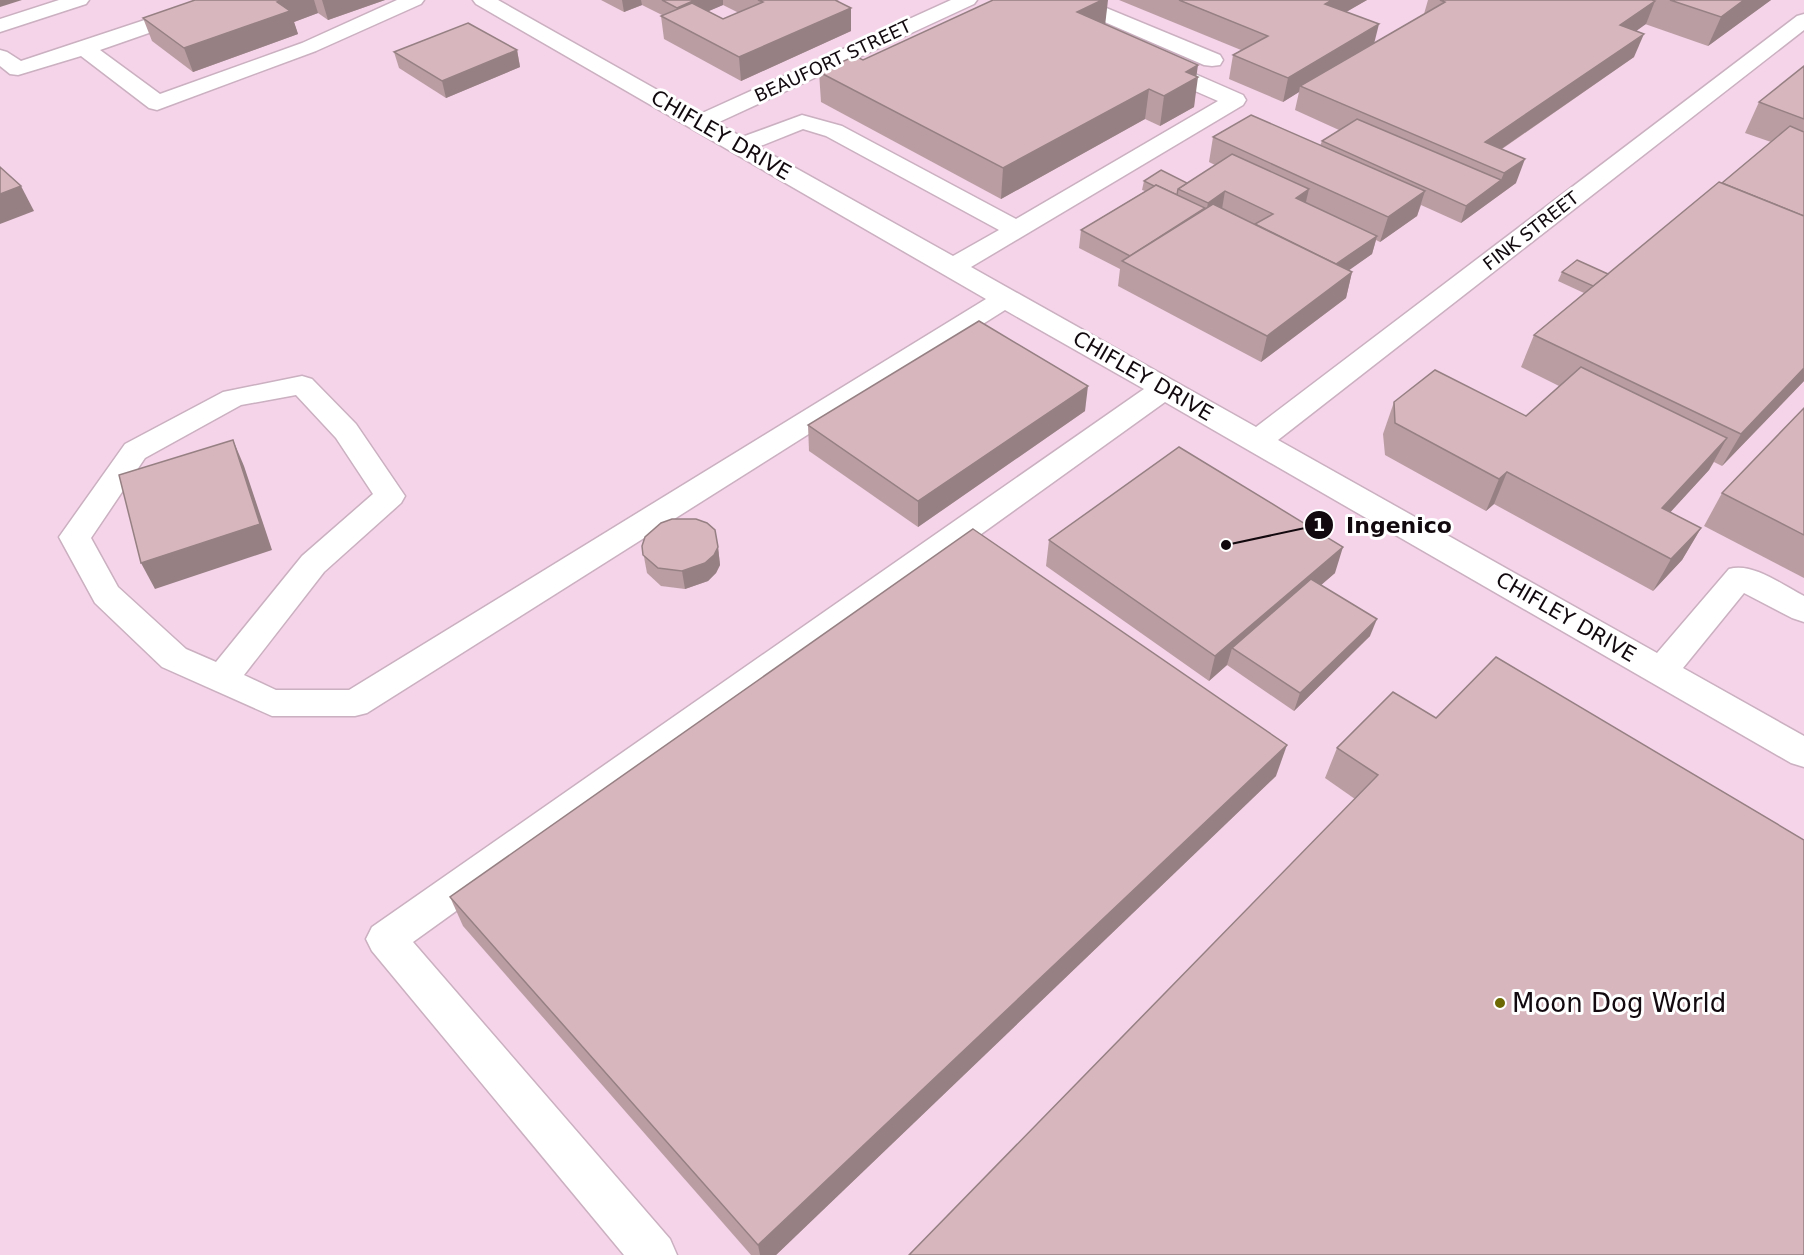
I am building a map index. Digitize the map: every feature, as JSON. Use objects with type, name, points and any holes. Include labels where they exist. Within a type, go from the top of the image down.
[{"type":"street","points":[[0,26],[79,0]]},
{"type":"street","points":[[0,56],[18,69],[225,0]]},
{"type":"street","points":[[84,48],[157,103],[309,47],[414,0]]},
{"type":"street","name":"CHIFLEY DRIVE","points":[[483,0],[1804,753]]},
{"type":"street","name":"BEAUFORT STREET","points":[[699,123],[967,0]]},
{"type":"street","points":[[1070,0],[1212,60]]},
{"type":"street","name":"FINK STREET","points":[[1257,441],[1804,20]]},
{"type":"street","points":[[953,267],[1235,100],[1137,57]]},
{"type":"street","points":[[740,146],[802,122],[834,131],[1016,229]]},
{"type":"street","points":[[221,680],[313,564],[390,496],[346,431],[302,385],[232,398],[135,451],[75,537],[106,595],[174,658],[221,680],[272,703],[355,703],[1006,298]]},
{"type":"street","points":[[654,1255],[386,939],[1111,428],[1164,388]]},
{"type":"street","points":[[1661,671],[1740,578],[1804,610]]},
{"type":"shaded area","points":[[0,0],[1804,0],[1804,1255],[0,1255]]},
{"type":"building","points":[[195,0],[282,0],[277,2],[290,11],[184,48],[143,18]]},
{"type":"building","points":[[662,0],[695,0],[677,8]]},
{"type":"building","points":[[758,0],[835,0],[851,8],[739,57],[661,16],[692,3],[723,19],[763,2]]},
{"type":"building","points":[[993,0],[1102,0],[1077,12],[1198,65],[1186,72],[1198,77],[1164,96],[1149,89],[1003,168],[819,72],[855,56],[863,60]]},
{"type":"building","points":[[1179,0],[1332,0],[1325,4],[1379,24],[1288,78],[1233,55],[1268,36]]},
{"type":"building","points":[[1440,0],[1655,1],[1620,25],[1644,34],[1485,142],[1525,159],[1504,173],[1300,86],[1445,2]]},
{"type":"building","points":[[1670,0],[1744,0],[1721,17]]},
{"type":"building","points":[[468,23],[517,50],[442,81],[394,52]]},
{"type":"building","points":[[1804,66],[1804,119],[1759,102]]},
{"type":"building","points":[[1251,115],[1425,191],[1388,217],[1213,137]]},
{"type":"building","points":[[1357,119],[1501,180],[1466,206],[1322,141]]},
{"type":"building","points":[[1790,126],[1804,132],[1804,216],[1722,183]]},
{"type":"building","points":[[1232,154],[1309,189],[1296,198],[1377,236],[1336,264],[1255,224],[1273,214],[1225,191],[1208,203],[1178,189]]},
{"type":"building","points":[[0,167],[21,186],[0,194]]},
{"type":"building","points":[[1161,170],[1187,183],[1178,189],[1177,195],[1144,181]]},
{"type":"building","points":[[1719,182],[1804,216],[1804,368],[1741,434],[1534,335]]},
{"type":"building","points":[[1156,185],[1205,208],[1130,256],[1081,230]]},
{"type":"building","points":[[1213,204],[1352,272],[1267,336],[1122,261]]},
{"type":"building","points":[[1577,260],[1608,274],[1593,286],[1562,272]]},
{"type":"building","points":[[979,321],[1088,386],[918,501],[808,425]]},
{"type":"building","points":[[1581,367],[1727,438],[1662,508],[1701,528],[1671,559],[1507,472],[1499,479],[1395,423],[1394,402],[1435,370],[1526,416]]},
{"type":"building","points":[[1804,408],[1804,535],[1722,493]]},
{"type":"building","points":[[233,440],[260,524],[141,563],[119,475]]},
{"type":"building","points":[[1179,447],[1343,547],[1215,656],[1049,540]]},
{"type":"building","points":[[672,519],[696,519],[707,523],[715,530],[718,547],[714,555],[705,563],[682,571],[658,568],[643,555],[642,546],[645,537],[661,523]]},
{"type":"building","points":[[973,529],[1287,745],[758,1245],[450,897]]},
{"type":"building","points":[[1311,579],[1377,619],[1300,693],[1232,648]]},
{"type":"building","points":[[1496,657],[1804,840],[1804,1255],[909,1255],[1378,775],[1337,748],[1393,692],[1436,718]]},
{"type":"place","name":"Ingenico","points":[[1226,545]]},
{"type":"place","name":"Moon Dog World","points":[[1500,1003]]}]
